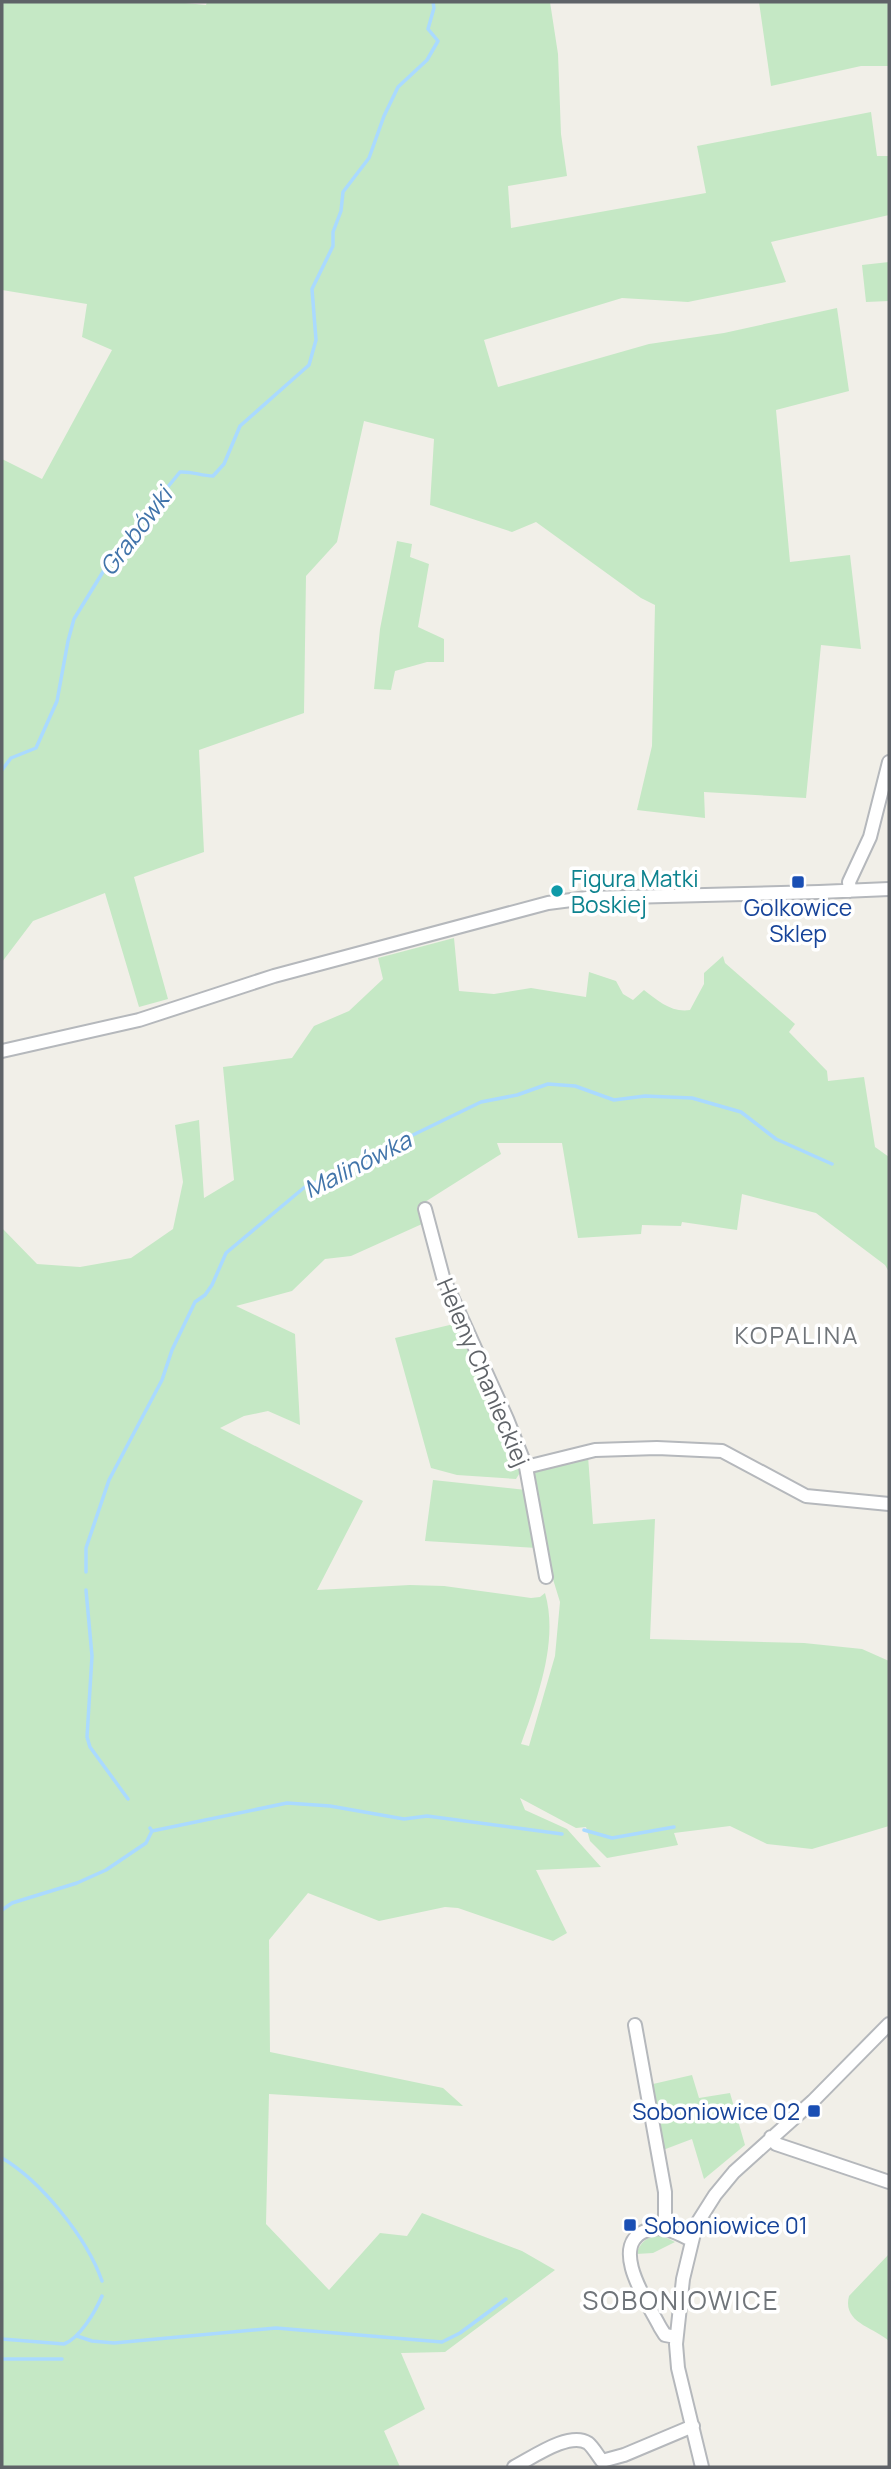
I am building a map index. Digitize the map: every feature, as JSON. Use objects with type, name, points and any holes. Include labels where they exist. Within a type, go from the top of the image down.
[{"type":"street","points":[[850,891],[849,882],[870,837],[889,762]]},
{"type":"street","points":[[2,1051],[139,1020],[274,976],[548,903],[587,898],[889,889]]},
{"type":"street","name":"Heleny Chanieckiej","points":[[425,1209],[443,1277],[526,1467],[546,1577]]},
{"type":"street","points":[[526,1467],[595,1450],[657,1448],[722,1451],[806,1496],[889,1504]]},
{"type":"street","points":[[702,2467],[678,2368],[676,2337],[682,2279],[691,2240],[706,2207],[724,2182],[813,2101],[889,2024]]},
{"type":"street","points":[[635,2025],[665,2192],[665,2228]]},
{"type":"street","points":[[771,2137],[776,2144],[889,2182]]},
{"type":"street","points":[[676,2337],[665,2335],[660,2328],[632,2273],[630,2247],[642,2231],[656,2227],[665,2228],[691,2240]]},
{"type":"street","points":[[514,2467],[563,2441],[578,2439],[589,2444],[602,2461],[626,2461],[693,2426]]},
{"type":"green space","points":[[2,2],[175,2],[206,5],[207,2],[550,2],[558,54],[561,134],[567,176],[508,186],[511,228],[706,193],[697,146],[871,112],[877,156],[889,156],[889,215],[771,242],[786,282],[688,302],[622,298],[484,340],[498,387],[649,344],[724,333],[837,308],[849,391],[776,410],[790,562],[850,555],[861,649],[821,645],[806,798],[704,792],[705,818],[637,810],[652,746],[655,605],[641,598],[536,522],[512,532],[430,505],[434,439],[364,421],[337,542],[306,576],[304,713],[199,750],[204,852],[134,877],[168,999],[139,1007],[105,893],[33,921],[2,962],[2,459],[42,479],[112,350],[82,337],[87,304],[2,290]]},
{"type":"green space","points":[[759,2],[889,2],[889,66],[861,66],[771,86]]},
{"type":"green space","points":[[889,262],[889,301],[866,302],[862,265]]},
{"type":"green space","points":[[397,541],[412,544],[410,557],[429,564],[418,627],[444,639],[444,662],[427,662],[395,671],[391,690],[374,689],[380,629]]},
{"type":"green space","points":[[454,938],[459,991],[494,994],[531,988],[586,997],[589,972],[616,981],[623,994],[633,1000],[644,990],[677,1010],[690,1010],[704,984],[704,973],[723,956],[725,963],[795,1024],[789,1032],[827,1071],[828,1081],[864,1077],[875,1147],[889,1157],[889,1272],[885,1265],[816,1213],[742,1194],[737,1230],[682,1222],[681,1226],[642,1225],[641,1234],[578,1238],[562,1143],[497,1143],[501,1154],[417,1207],[422,1224],[351,1256],[325,1259],[292,1291],[236,1306],[295,1334],[300,1425],[268,1411],[244,1416],[220,1428],[363,1501],[317,1590],[410,1585],[444,1586],[531,1598],[545,1593],[549,1611],[548,1650],[539,1689],[521,1744],[529,1746],[555,1656],[560,1602],[548,1563],[531,1469],[588,1456],[593,1524],[655,1519],[650,1639],[804,1643],[862,1649],[889,1661],[889,1826],[812,1849],[767,1844],[730,1826],[674,1833],[678,1845],[607,1858],[590,1841],[586,1827],[576,1828],[520,1798],[525,1810],[567,1829],[601,1867],[536,1870],[567,1933],[553,1941],[458,1908],[445,1907],[379,1921],[308,1893],[269,1940],[270,2052],[443,2088],[463,2106],[269,2094],[266,2224],[329,2290],[380,2233],[407,2236],[422,2213],[522,2251],[555,2270],[445,2352],[401,2353],[425,2409],[384,2431],[400,2467],[2,2467],[2,1228],[37,1264],[80,1267],[131,1258],[173,1229],[183,1182],[175,1125],[199,1120],[204,1198],[234,1180],[223,1067],[292,1058],[314,1026],[349,1011],[383,979],[378,958]]},
{"type":"green space","points":[[458,1323],[503,1415],[521,1471],[516,1479],[457,1475],[431,1468],[395,1338]]},
{"type":"green space","points":[[433,1480],[526,1490],[537,1548],[425,1541]]},
{"type":"green space","points":[[692,2075],[699,2098],[730,2093],[745,2145],[704,2179],[692,2139],[663,2150],[653,2084]]},
{"type":"green space","points":[[663,2236],[675,2242],[653,2253],[636,2254],[646,2240]]},
{"type":"green space","points":[[889,2254],[889,2341],[855,2318],[848,2305],[849,2296]]},
{"type":"waterway","name":"Grabówki","points":[[2,770],[11,758],[36,748],[57,701],[74,619],[117,549],[180,472],[213,476],[224,464],[240,426],[309,365],[316,340],[312,289],[333,246],[333,232],[341,211],[343,192],[369,158],[398,87],[427,60],[438,41],[428,29],[433,2]]},
{"type":"waterway","name":"Malinówka","points":[[86,1572],[86,1548],[109,1480],[162,1380],[172,1350],[195,1302],[205,1295],[212,1285],[226,1253],[306,1186],[364,1164],[386,1148],[481,1102],[517,1095],[548,1084],[575,1086],[614,1100],[645,1096],[692,1098],[741,1112],[776,1139],[832,1164]]},
{"type":"waterway","name":"Malinówka","points":[[86,1590],[92,1656],[87,1737],[90,1747],[128,1799]]},
{"type":"waterway","points":[[152,1831],[287,1803],[330,1806],[404,1819],[427,1816],[562,1834]]},
{"type":"waterway","points":[[584,1830],[612,1838],[674,1827]]},
{"type":"waterway","name":"Malinówka","points":[[2,1910],[12,1903],[77,1883],[106,1870],[146,1843],[152,1831],[150,1828]]},
{"type":"waterway","name":"Malinówka","points":[[2,2158],[32,2181],[61,2212],[86,2247],[102,2281]]},
{"type":"waterway","name":"Malinówka","points":[[2,2339],[64,2344],[81,2330],[102,2296]]},
{"type":"waterway","points":[[77,2336],[92,2341],[114,2343],[276,2328],[442,2342],[460,2333],[506,2299]]},
{"type":"waterway","points":[[2,2359],[62,2359]]},
{"type":"place","name":"Golkowice Sklep","points":[[798,882]]},
{"type":"place","name":"Figura Matki Boskiej","points":[[557,891]]},
{"type":"place","name":"Soboniowice 02","points":[[814,2111]]},
{"type":"place","name":"Soboniowice 01","points":[[630,2225]]},
{"type":"district","name":"KOPALINA","points":[[797,1334]]},
{"type":"district","name":"SOBONIOWICE","points":[[681,2300]]}]
